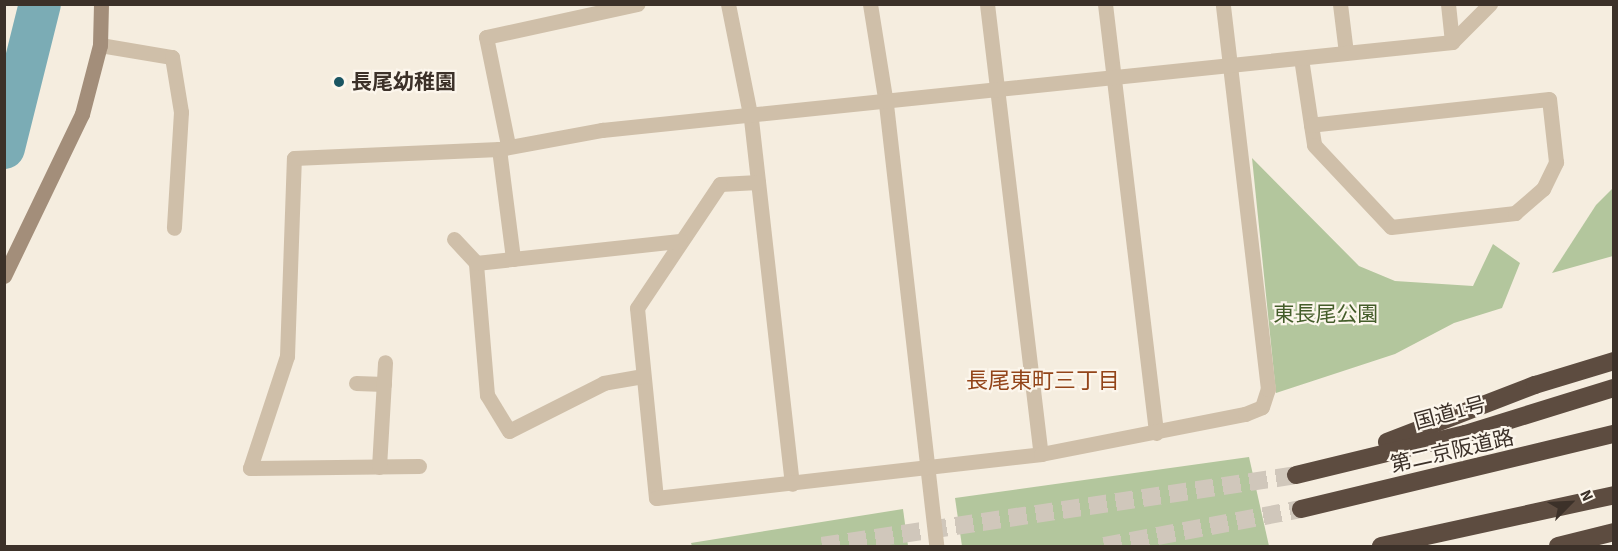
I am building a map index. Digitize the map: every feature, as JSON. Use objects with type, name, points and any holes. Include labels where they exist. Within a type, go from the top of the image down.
[{"type":"highway","points":[[1324,467],[1535,385],[1614,361]]},
{"type":"highway","name":"国道1号","points":[[1296,475],[1465,434],[1614,388]]},
{"type":"highway","name":"第二京阪道路","points":[[1301,509],[1614,434]]},
{"type":"highway","points":[[1381,546],[1614,495]]},
{"type":"highway","points":[[1558,546],[1614,532]]},
{"type":"street","points":[[4,276],[82,114],[100,45],[101,4]]},
{"type":"street","points":[[513,259],[503,147],[486,37],[637,4]]},
{"type":"street","points":[[728,4],[751,119],[792,484]]},
{"type":"street","points":[[870,4],[886,104],[936,546]]},
{"type":"street","points":[[987,4],[995,92],[1041,454]]},
{"type":"street","points":[[1105,4],[1156,433]]},
{"type":"street","points":[[758,182],[720,184],[680,240],[637,308],[656,498],[926,469],[1041,454],[1245,414],[1262,407],[1268,388],[1223,4]]},
{"type":"street","points":[[1341,4],[1346,53]]},
{"type":"street","points":[[1448,4],[1452,42]]},
{"type":"street","points":[[419,466],[250,468],[287,356],[294,158],[503,147],[602,130],[751,119],[1452,42],[1490,4]]},
{"type":"street","points":[[100,45],[172,57],[181,112],[174,228]]},
{"type":"street","points":[[1301,58],[1311,125],[1314,145],[1391,227],[1515,213],[1544,189],[1556,162],[1549,99],[1311,125]]},
{"type":"street","points":[[454,239],[476,263],[487,395],[509,431],[604,383],[643,376]]},
{"type":"street","points":[[476,263],[680,240]]},
{"type":"street","points":[[379,467],[385,362]]},
{"type":"street","points":[[356,383],[384,384]]},
{"type":"green space","name":"東長尾公園","points":[[1252,158],[1359,266],[1395,281],[1473,286],[1493,244],[1520,263],[1502,308],[1454,323],[1395,354],[1276,393]]},
{"type":"green space","points":[[1613,188],[1613,256],[1552,273],[1596,205]]},
{"type":"green space","points":[[1249,457],[1269,546],[962,546],[955,498]]},
{"type":"green space","points":[[903,509],[908,546],[692,546],[691,543]]},
{"type":"waterway","points":[[4,148],[40,4]]},
{"type":"tunnel","points":[[822,546],[1296,475]]},
{"type":"tunnel","points":[[1104,546],[1301,509]]},
{"type":"place","name":"長尾幼稚園","points":[[339,82]]},
{"type":"district","name":"長尾東町三丁目","points":[[1043,382]]}]
